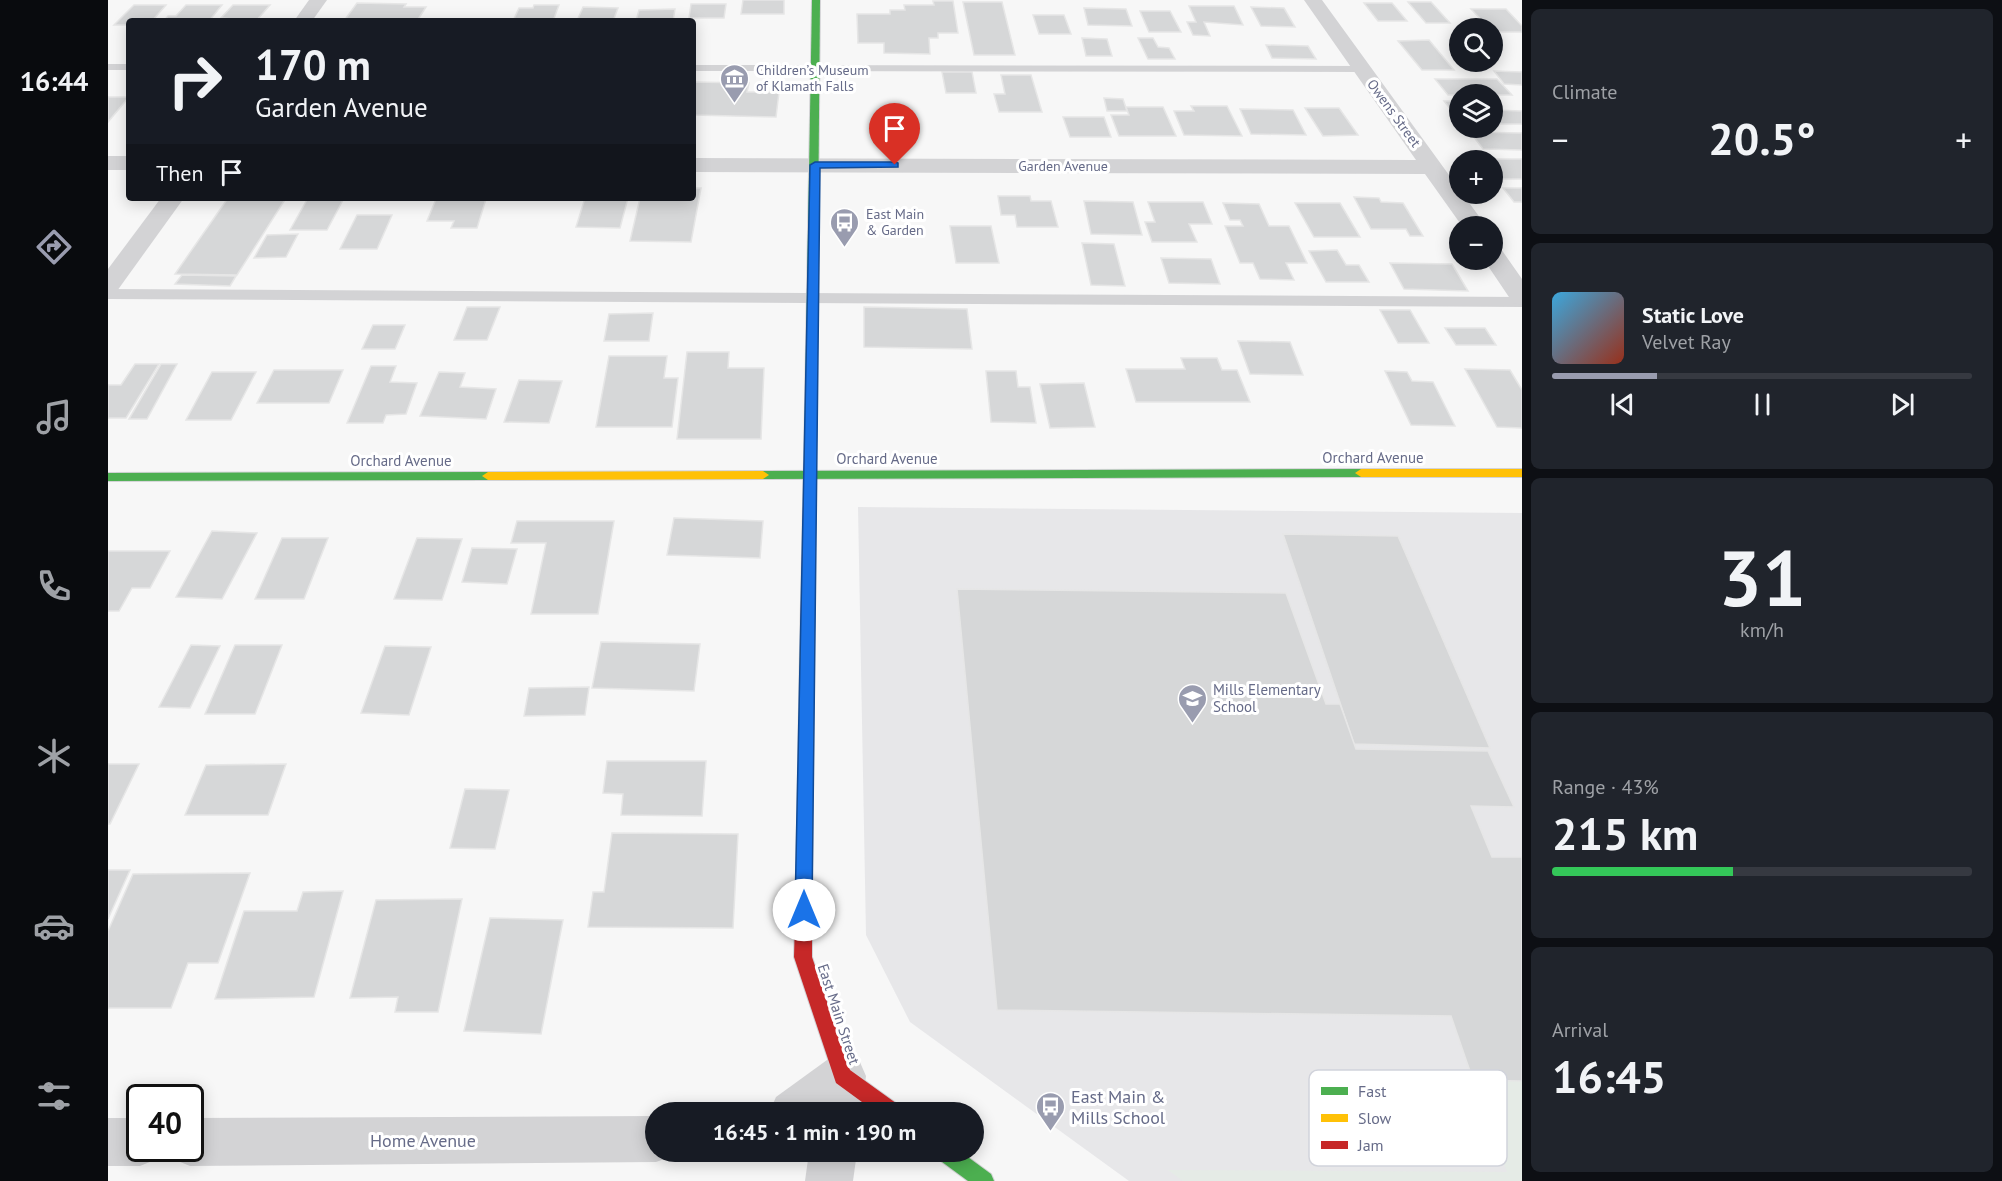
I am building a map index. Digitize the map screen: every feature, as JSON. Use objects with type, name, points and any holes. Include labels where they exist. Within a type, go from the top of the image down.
[{"type":"street","points":[[305,18],[318,0]]},
{"type":"street","name":"East Main Street","points":[[816,0],[803,957],[840,1094],[862,1102]]},
{"type":"street","name":"Owens Street","points":[[1313,0],[1467,216]]},
{"type":"street","points":[[108,162],[126,163]]},
{"type":"street","name":"Garden Avenue","points":[[696,165],[1433,167]]},
{"type":"street","points":[[108,286],[171,201]]},
{"type":"street","points":[[1503,270],[1522,299]]},
{"type":"street","name":"Orchard Avenue","points":[[108,477],[1522,473]]},
{"type":"street","points":[[820,1102],[840,1094]]},
{"type":"street","name":"Home Avenue","points":[[204,1142],[645,1139]]},
{"type":"street","points":[[108,1142],[126,1142]]},
{"type":"street","points":[[829,1181],[832,1162]]},
{"type":"street","points":[[958,1162],[984,1181]]},
{"type":"lane","points":[[108,67],[126,67]]},
{"type":"lane","points":[[696,68],[1362,69]]},
{"type":"lane","points":[[108,294],[1522,299]]},
{"type":"shaded area","name":"Mills Elementary School","points":[[858,507],[1522,513],[1522,1181],[1129,1181],[910,1022],[866,935]]},
{"type":"shaded area","points":[[1507,1081],[1522,1081],[1522,1181],[1183,1181],[1168,1170],[1507,1172],[1505,1166],[1507,1166]]},
{"type":"building","points":[[743,0],[784,0],[784,14],[741,14]]},
{"type":"building","points":[[933,1],[953,1],[958,33],[938,33],[938,38],[929,38],[930,54],[884,53],[884,43],[858,43],[857,14],[890,14],[890,10],[905,10],[904,5],[934,5]]},
{"type":"building","points":[[963,2],[1002,2],[1015,55],[974,55]]},
{"type":"building","points":[[1408,2],[1431,2],[1449,22],[1426,23]]},
{"type":"building","points":[[357,3],[406,4],[404,7],[426,7],[419,18],[346,18]]},
{"type":"building","points":[[1364,3],[1392,3],[1407,21],[1378,21]]},
{"type":"building","points":[[691,4],[726,4],[724,18],[689,18]]},
{"type":"building","points":[[134,5],[166,5],[155,18],[126,18],[126,25],[114,25]]},
{"type":"building","points":[[186,5],[222,5],[211,18],[166,18],[176,16]]},
{"type":"building","points":[[233,5],[270,5],[259,18],[221,18]]},
{"type":"building","points":[[534,5],[559,5],[554,18],[514,18],[519,8],[533,8]]},
{"type":"building","points":[[1189,6],[1234,6],[1243,25],[1204,22],[1210,36],[1193,35],[1187,22],[1196,22]]},
{"type":"building","points":[[583,7],[618,8],[614,18],[578,18]]},
{"type":"building","points":[[1251,7],[1284,8],[1295,27],[1261,26]]},
{"type":"building","points":[[1084,8],[1126,9],[1132,26],[1088,25]]},
{"type":"building","points":[[675,9],[674,18],[637,18],[639,10]]},
{"type":"building","points":[[1471,9],[1506,9],[1522,26],[1522,32],[1503,32],[1503,18],[1480,18]]},
{"type":"building","points":[[1140,11],[1170,11],[1181,32],[1149,32]]},
{"type":"building","points":[[1033,15],[1064,15],[1071,34],[1039,34]]},
{"type":"building","points":[[1082,38],[1107,39],[1112,56],[1086,56]]},
{"type":"building","points":[[1138,38],[1153,38],[1158,47],[1169,48],[1175,59],[1148,59]]},
{"type":"building","points":[[1429,40],[1449,64],[1449,70],[1422,70],[1398,41]]},
{"type":"building","points":[[1266,45],[1308,46],[1316,59],[1272,58]]},
{"type":"building","points":[[942,72],[972,72],[976,93],[946,93]]},
{"type":"building","points":[[1495,72],[1522,72],[1522,85],[1504,84]]},
{"type":"building","points":[[1001,75],[1031,75],[1042,112],[999,112],[994,94],[1005,94]]},
{"type":"building","points":[[1435,79],[1497,79],[1502,84],[1449,84],[1448,95]]},
{"type":"building","name":"Children’s Museum of Klamath Falls","points":[[696,82],[749,83],[747,92],[779,92],[776,117],[696,115]]},
{"type":"building","points":[[1503,85],[1512,95],[1503,95]]},
{"type":"building","points":[[108,97],[126,97],[126,101],[108,122]]},
{"type":"building","points":[[1104,98],[1123,99],[1127,111],[1107,111]]},
{"type":"building","points":[[1191,106],[1227,106],[1242,136],[1184,135],[1174,111],[1194,111]]},
{"type":"building","points":[[1126,107],[1163,107],[1176,136],[1119,136],[1111,115],[1129,115]]},
{"type":"building","points":[[1305,108],[1339,108],[1358,135],[1323,136]]},
{"type":"building","points":[[1240,109],[1293,110],[1306,135],[1251,134]]},
{"type":"building","points":[[1503,110],[1522,111],[1522,124],[1503,124]]},
{"type":"building","points":[[1063,117],[1104,117],[1111,137],[1070,137]]},
{"type":"building","points":[[1503,133],[1522,133],[1522,150],[1483,149],[1475,138],[1503,138]]},
{"type":"building","points":[[1503,159],[1522,159],[1522,179],[1503,179]]},
{"type":"building","points":[[696,188],[701,188],[691,242],[630,241],[639,201],[696,201]]},
{"type":"building","points":[[1503,188],[1522,188],[1522,202],[1514,202]]},
{"type":"building","points":[[998,196],[1030,196],[1031,201],[1051,201],[1058,227],[1017,227],[1015,215],[1001,215]]},
{"type":"building","points":[[1354,197],[1379,198],[1381,202],[1403,203],[1423,236],[1410,236],[1406,229],[1371,229]]},
{"type":"building","points":[[226,201],[284,201],[237,275],[175,274]]},
{"type":"building","points":[[306,201],[342,201],[327,230],[290,230]]},
{"type":"building","points":[[435,201],[485,201],[477,228],[451,228],[454,221],[427,221]]},
{"type":"building","points":[[584,201],[627,201],[620,228],[576,227]]},
{"type":"building","points":[[1084,201],[1133,202],[1142,235],[1091,234]]},
{"type":"building","points":[[1148,202],[1203,202],[1212,224],[1189,224],[1197,242],[1152,242],[1145,222],[1155,222]]},
{"type":"building","points":[[1223,203],[1259,204],[1269,226],[1289,226],[1307,263],[1286,263],[1294,280],[1260,279],[1253,263],[1240,263],[1225,226],[1243,226],[1240,220],[1230,220]]},
{"type":"building","points":[[1295,203],[1340,203],[1360,237],[1314,237]]},
{"type":"building","points":[[357,215],[392,215],[377,249],[340,249]]},
{"type":"building","points":[[950,226],[991,226],[999,263],[956,263]]},
{"type":"building","points":[[298,234],[286,257],[254,258],[267,235]]},
{"type":"building","points":[[1082,243],[1114,244],[1125,286],[1091,285]]},
{"type":"building","points":[[1337,250],[1346,265],[1359,265],[1369,282],[1326,282],[1309,251]]},
{"type":"building","points":[[1161,258],[1211,259],[1220,284],[1169,283]]},
{"type":"building","points":[[1390,263],[1449,264],[1449,270],[1456,270],[1468,291],[1404,289]]},
{"type":"building","points":[[182,275],[236,276],[230,286],[175,284]]},
{"type":"building","points":[[467,307],[500,307],[487,340],[454,340]]},
{"type":"building","points":[[864,307],[967,309],[972,349],[864,347]]},
{"type":"building","points":[[1380,310],[1410,310],[1429,343],[1398,343]]},
{"type":"building","points":[[653,313],[649,341],[604,341],[609,314]]},
{"type":"building","points":[[373,325],[405,325],[395,349],[362,349]]},
{"type":"building","points":[[1445,328],[1485,328],[1496,345],[1456,345]]},
{"type":"building","points":[[1238,341],[1290,342],[1303,375],[1250,374]]},
{"type":"building","points":[[687,352],[729,352],[728,368],[764,368],[761,439],[677,439]]},
{"type":"building","points":[[609,356],[667,356],[664,378],[678,378],[672,427],[596,427]]},
{"type":"building","points":[[1181,358],[1217,358],[1222,370],[1237,370],[1250,402],[1136,402],[1126,369],[1185,369]]},
{"type":"building","points":[[135,364],[159,364],[126,418],[108,418],[108,385],[121,385]]},
{"type":"building","points":[[161,364],[177,364],[147,419],[129,419]]},
{"type":"building","points":[[371,366],[396,366],[390,382],[417,383],[406,414],[386,415],[383,423],[347,423]]},
{"type":"building","points":[[1465,369],[1510,370],[1522,390],[1522,428],[1497,427]]},
{"type":"building","points":[[274,370],[343,370],[329,403],[257,403]]},
{"type":"building","points":[[986,371],[1016,371],[1018,387],[1030,387],[1036,423],[991,422]]},
{"type":"building","points":[[1385,371],[1407,372],[1412,381],[1433,382],[1455,426],[1411,425]]},
{"type":"building","points":[[212,372],[256,372],[231,420],[186,420]]},
{"type":"building","points":[[439,372],[465,373],[460,387],[496,389],[486,419],[420,416]]},
{"type":"building","points":[[519,380],[562,381],[549,423],[504,422]]},
{"type":"building","points":[[1084,383],[1095,427],[1050,428],[1040,384]]},
{"type":"building","points":[[674,518],[763,521],[760,558],[667,555]]},
{"type":"building","points":[[517,521],[614,521],[598,614],[531,614],[546,543],[511,543]]},
{"type":"building","points":[[212,531],[257,533],[222,599],[176,597]]},
{"type":"building","points":[[1283,534],[1398,536],[1490,748],[1354,744]]},
{"type":"building","points":[[282,538],[328,538],[304,599],[255,599]]},
{"type":"building","points":[[417,538],[462,539],[442,600],[394,599]]},
{"type":"building","points":[[472,548],[517,549],[507,584],[462,582]]},
{"type":"building","points":[[108,551],[170,551],[150,588],[132,588],[119,611],[108,611]]},
{"type":"building","points":[[957,589],[1286,593],[1326,704],[1340,704],[1356,749],[1488,751],[1514,807],[1471,806],[1492,857],[1522,857],[1522,1081],[1507,1081],[1507,1070],[1470,1070],[1451,1016],[997,1010]]},
{"type":"building","points":[[601,642],[700,644],[694,691],[592,688]]},
{"type":"building","points":[[191,645],[220,646],[190,708],[159,707]]},
{"type":"building","points":[[235,645],[282,645],[255,714],[205,714]]},
{"type":"building","points":[[385,646],[431,647],[409,715],[361,713]]},
{"type":"building","points":[[589,687],[585,715],[524,716],[529,688]]},
{"type":"building","points":[[607,761],[706,761],[702,816],[621,815],[623,794],[603,793]]},
{"type":"building","points":[[108,764],[139,764],[110,824],[108,824]]},
{"type":"building","points":[[286,764],[268,815],[185,815],[206,765]]},
{"type":"building","points":[[465,789],[509,790],[495,849],[450,848]]},
{"type":"building","points":[[612,833],[738,834],[733,928],[588,927],[593,892],[604,892]]},
{"type":"building","points":[[108,870],[130,870],[108,919]]},
{"type":"building","points":[[250,873],[218,963],[188,963],[171,1008],[108,1008],[108,931],[133,874]]},
{"type":"building","points":[[343,891],[314,997],[215,999],[244,911],[297,911],[303,892]]},
{"type":"building","points":[[462,899],[438,1012],[395,1012],[398,997],[350,998],[376,900]]},
{"type":"building","points":[[490,918],[563,920],[541,1034],[464,1031]]},
{"type":"traffic: fast","points":[[810,459],[816,0]]},
{"type":"traffic: fast","points":[[763,475],[1361,473]]},
{"type":"traffic: fast","points":[[108,477],[488,476]]},
{"type":"traffic: fast","points":[[958,1162],[984,1181]]},
{"type":"traffic: slow","points":[[1361,473],[1522,473]]},
{"type":"traffic: slow","points":[[488,476],[763,475]]},
{"type":"traffic: slow","points":[[804,884],[807,648]]},
{"type":"traffic: jam","points":[[807,648],[810,459]]},
{"type":"traffic: jam","points":[[804,884],[803,957],[843,1076],[878,1102]]},
{"type":"place","name":"Children’s Museum of Klamath Falls","points":[[735,104]]},
{"type":"place","name":"East Main & Garden","points":[[845,248]]},
{"type":"place","name":"Mills Elementary School","points":[[1192,724]]},
{"type":"place","name":"East Main & Mills School","points":[[1050,1132]]},
{"type":"route","points":[[804,910],[809,446],[815,165],[895,165]]}]
